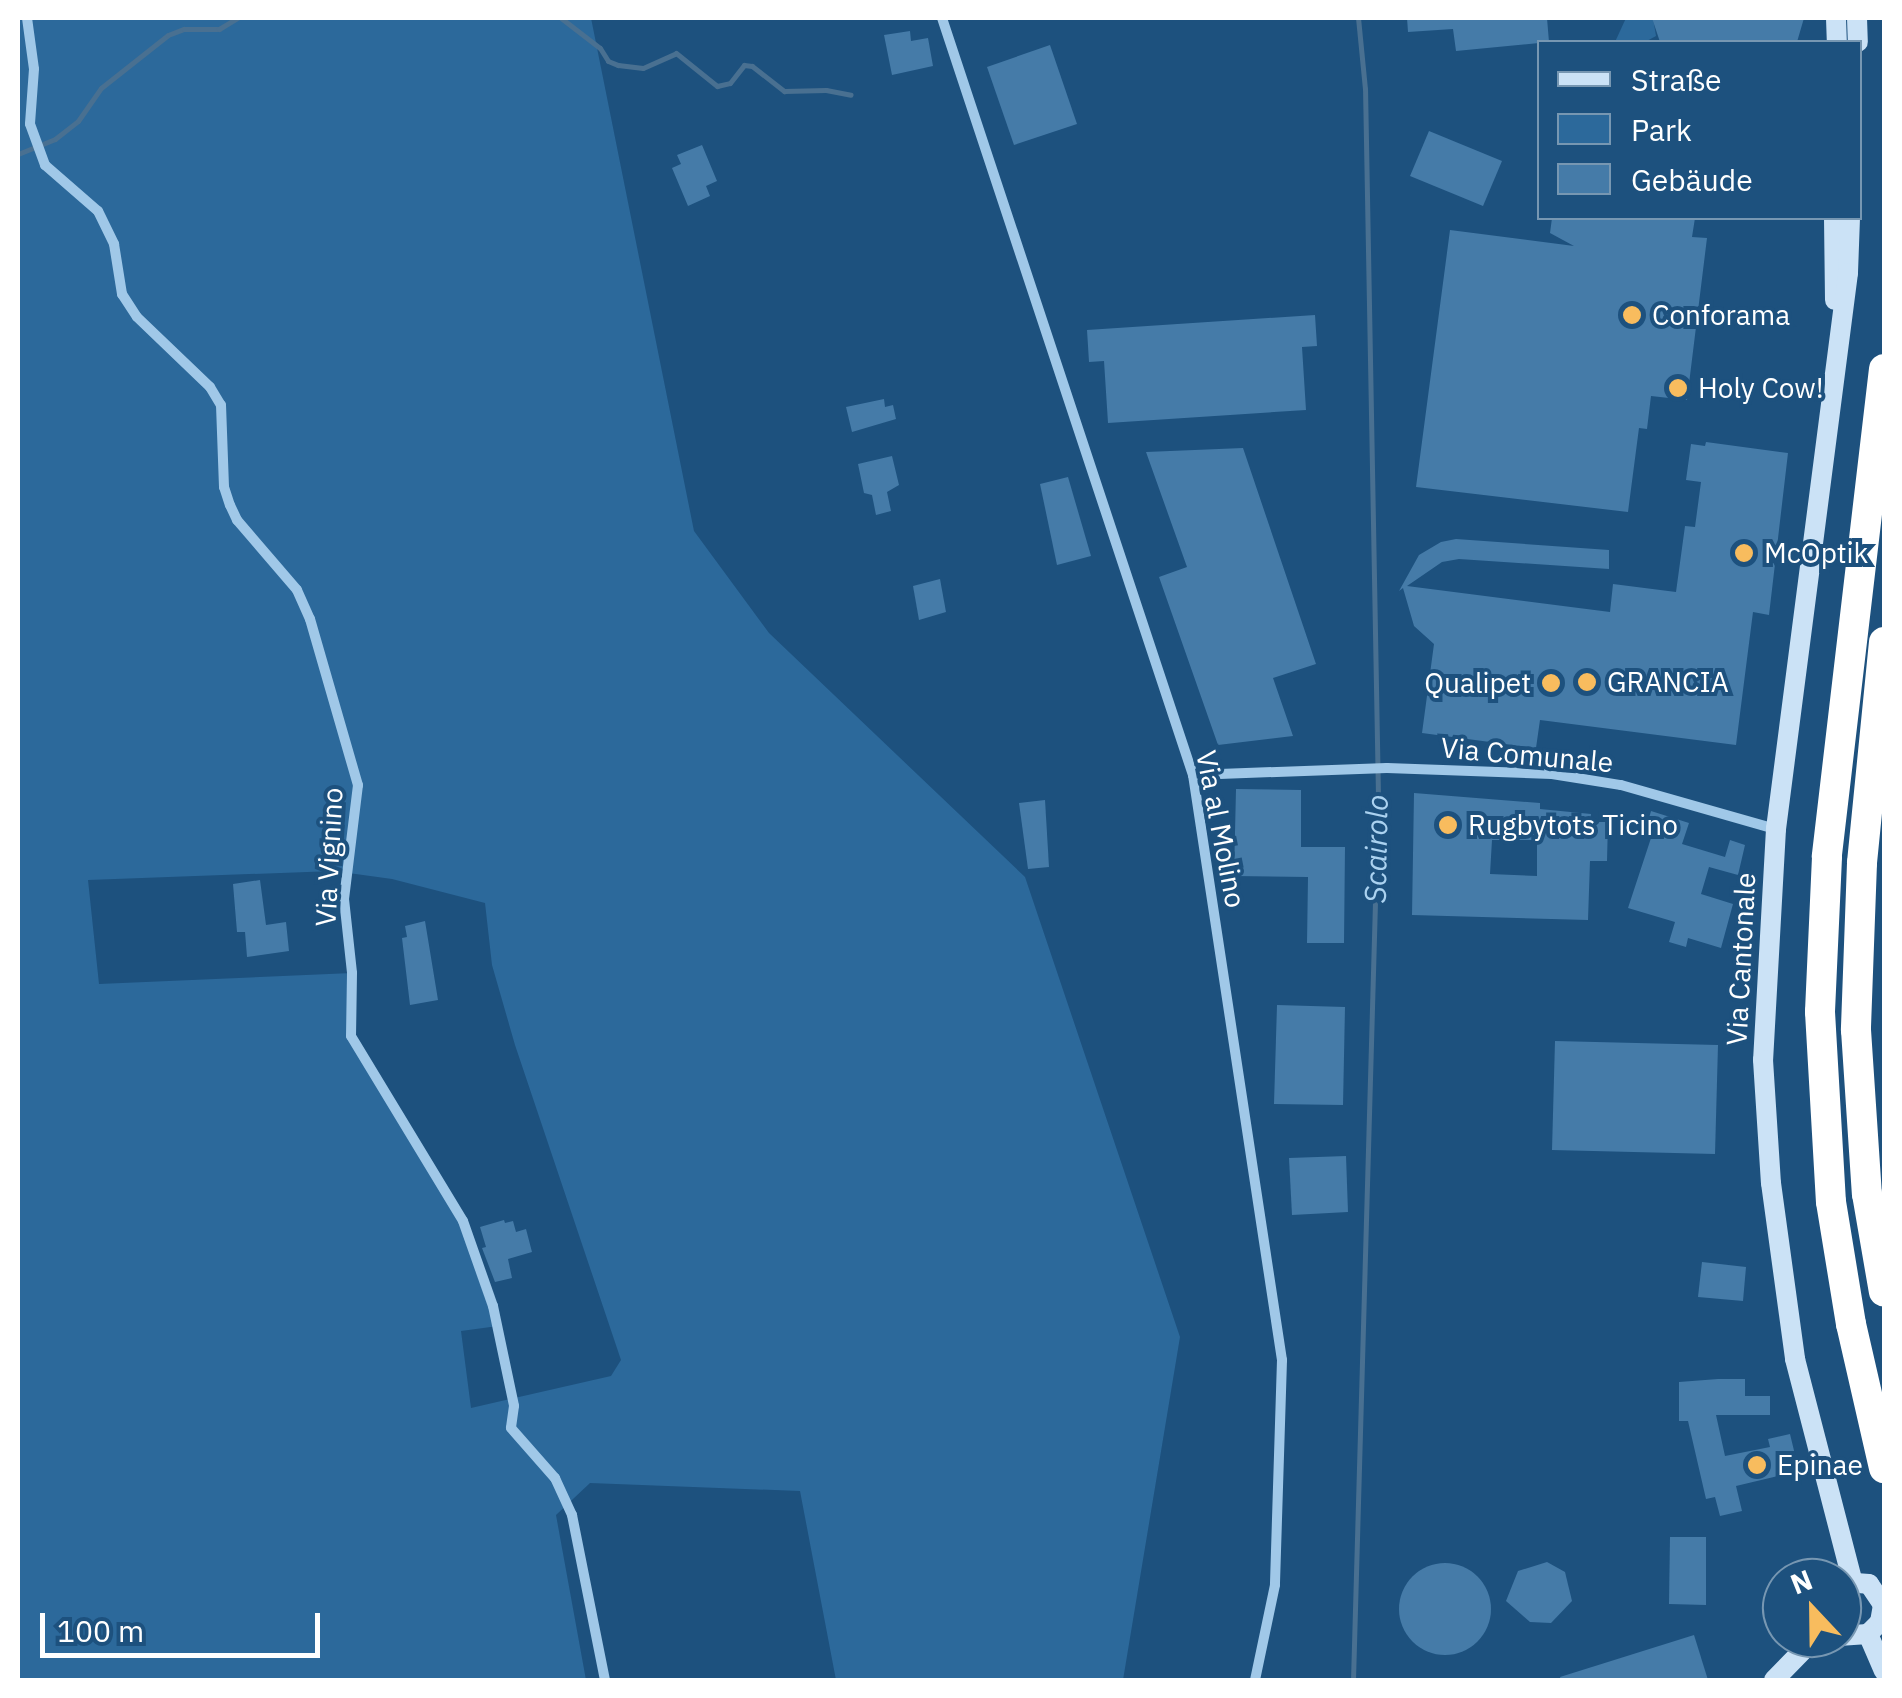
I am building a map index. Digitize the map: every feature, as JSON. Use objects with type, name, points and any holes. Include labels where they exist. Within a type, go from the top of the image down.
[{"type":"highway","points":[[1884,369],[1834,780],[1820,1012],[1831,1202],[1852,1324],[1884,1468]]},
{"type":"highway","points":[[1884,642],[1862,862],[1856,1030],[1867,1194],[1884,1292]]},
{"type":"main road","name":"Via Cantonale","points":[[1834,220],[1837,336]]},
{"type":"main road","name":"Via Cantonale","points":[[1842,1558],[1795,1359],[1772,1183],[1763,1060],[1776,829],[1850,220]]},
{"type":"main road","points":[[1862,1583],[1870,1584],[1883,1595],[1880,1622],[1868,1634],[1862,1634]]},
{"type":"main road","points":[[1868,1634],[1884,1671]]},
{"type":"main road","points":[[1774,1680],[1795,1658]]},
{"type":"street","name":"Via Vignino","points":[[27,18],[34,69],[30,124],[41,156],[98,211],[114,244],[122,294],[137,317],[210,387],[221,405],[230,505],[237,520],[297,590],[310,619],[358,786],[344,899],[352,973],[351,1036],[365,1065],[463,1221],[493,1306],[514,1406],[511,1428],[555,1478],[572,1515],[605,1680]]},
{"type":"street","name":"Via al Molino","points":[[942,18],[1193,775],[1282,1360],[1275,1585],[1255,1680]]},
{"type":"street","name":"Via Comunale","points":[[1193,775],[1361,768],[1552,774],[1621,785],[1776,829]]},
{"type":"green space","points":[[18,18],[591,18],[694,531],[769,633],[1025,877],[1180,1337],[1123,1680],[836,1680],[800,1491],[590,1483],[556,1515],[586,1680],[18,1680]],"holes":[[[334,871],[392,879],[485,903],[492,965],[515,1045],[621,1360],[611,1376],[471,1408],[461,1331],[498,1326],[463,1221],[351,1036],[352,973],[99,984],[88,880]]]},
{"type":"green space","points":[[1626,18],[1653,18],[1656,36],[1649,40],[1616,40]]},
{"type":"building","points":[[1407,18],[1547,18],[1549,40],[1456,51],[1453,29],[1408,32]]},
{"type":"building","points":[[1652,18],[1804,18],[1798,40],[1659,40]]},
{"type":"building","points":[[910,31],[911,41],[928,38],[933,66],[892,75],[884,35]]},
{"type":"building","points":[[1050,45],[1077,124],[1014,145],[987,67]]},
{"type":"building","points":[[1429,131],[1502,161],[1483,206],[1410,176]]},
{"type":"building","points":[[702,145],[717,181],[706,186],[710,196],[688,206],[672,168],[681,164],[677,155]]},
{"type":"building","points":[[1552,220],[1695,220],[1692,237],[1707,238],[1687,400],[1651,396],[1647,429],[1639,428],[1628,512],[1416,487],[1450,230],[1574,246],[1550,233]]},
{"type":"building","points":[[1315,315],[1317,346],[1302,347],[1306,410],[1108,423],[1104,361],[1089,362],[1087,330]]},
{"type":"building","points":[[884,399],[885,407],[893,405],[896,419],[852,432],[846,407]]},
{"type":"building","name":"GRANCIA","points":[[1706,442],[1788,453],[1769,615],[1753,612],[1736,745],[1540,720],[1536,748],[1422,733],[1434,644],[1414,626],[1403,588],[1399,591],[1419,555],[1441,542],[1456,539],[1609,550],[1609,569],[1459,559],[1442,562],[1407,586],[1610,612],[1613,584],[1676,592],[1685,526],[1695,527],[1701,482],[1686,480],[1691,444],[1705,446]]},
{"type":"building","points":[[1243,448],[1316,664],[1273,678],[1293,736],[1218,745],[1159,577],[1187,567],[1146,452]]},
{"type":"building","points":[[892,456],[899,485],[887,492],[891,511],[876,515],[872,495],[864,493],[858,464]]},
{"type":"building","points":[[1068,477],[1091,556],[1057,565],[1040,484]]},
{"type":"building","points":[[940,579],[946,612],[919,620],[913,586]]},
{"type":"building","points":[[1236,789],[1301,790],[1301,847],[1345,847],[1344,943],[1307,943],[1308,877],[1234,876]]},
{"type":"building","points":[[1414,793],[1540,803],[1540,809],[1591,814],[1590,822],[1608,822],[1607,861],[1590,861],[1588,920],[1412,915]],"holes":[[[1492,840],[1537,840],[1537,876],[1490,874]]]},
{"type":"building","points":[[1045,800],[1049,867],[1028,869],[1019,803]]},
{"type":"building","points":[[1651,811],[1689,823],[1682,844],[1725,857],[1730,840],[1745,845],[1738,875],[1709,867],[1701,894],[1733,904],[1721,948],[1688,938],[1686,947],[1669,942],[1675,922],[1628,908],[1651,838],[1644,836]]},
{"type":"building","points":[[260,880],[266,925],[286,922],[289,951],[247,957],[245,932],[237,932],[233,884]]},
{"type":"building","points":[[425,921],[438,1000],[410,1005],[402,938],[407,937],[405,926]]},
{"type":"building","points":[[1277,1005],[1345,1007],[1343,1105],[1274,1104]]},
{"type":"building","points":[[1555,1041],[1718,1045],[1715,1154],[1552,1150]]},
{"type":"building","points":[[1346,1156],[1348,1212],[1292,1215],[1289,1158]]},
{"type":"building","points":[[513,1221],[516,1232],[526,1229],[532,1252],[508,1259],[512,1278],[495,1282],[482,1248],[486,1247],[480,1227]]},
{"type":"building","points":[[1702,1262],[1746,1267],[1743,1301],[1698,1297]]},
{"type":"building","points":[[1745,1379],[1745,1396],[1770,1396],[1770,1415],[1716,1415],[1725,1456],[1770,1447],[1768,1439],[1790,1434],[1797,1463],[1776,1468],[1778,1476],[1736,1486],[1742,1511],[1720,1516],[1715,1497],[1706,1499],[1688,1421],[1679,1421],[1679,1382]]},
{"type":"building","points":[[1670,1537],[1706,1537],[1706,1605],[1669,1604]]},
{"type":"building","points":[[1547,1562],[1565,1572],[1572,1601],[1551,1623],[1530,1622],[1506,1601],[1518,1571]]},
{"type":"building","points":[[1445,1563],[1463,1567],[1477,1577],[1487,1591],[1491,1609],[1487,1627],[1477,1641],[1463,1651],[1445,1655],[1427,1651],[1413,1641],[1403,1627],[1399,1609],[1403,1591],[1413,1577],[1427,1567]]},
{"type":"building","points":[[1694,1635],[1708,1680],[1560,1677]]},
{"type":"waterway","points":[[18,154],[55,139],[78,121],[101,88],[168,35],[184,29],[219,29],[237,18]]},
{"type":"waterway","points":[[561,18],[600,48],[608,61],[618,65],[643,68],[676,53],[717,86],[730,83],[744,65],[752,66],[784,91],[826,90],[851,95]]},
{"type":"waterway","name":"Scairolo","points":[[1353,1680],[1378,796],[1365,89],[1358,18]]},
{"type":"place","name":"Conforama","points":[[1632,315]]},
{"type":"place","name":"Holy Cow!","points":[[1678,388]]},
{"type":"place","name":"McOptik","points":[[1744,553]]},
{"type":"place","name":"GRANCIA","points":[[1587,682]]},
{"type":"place","name":"Qualipet","points":[[1551,683]]},
{"type":"place","name":"Rugbytots Ticino","points":[[1448,825]]},
{"type":"place","name":"Epinae","points":[[1757,1465]]}]
